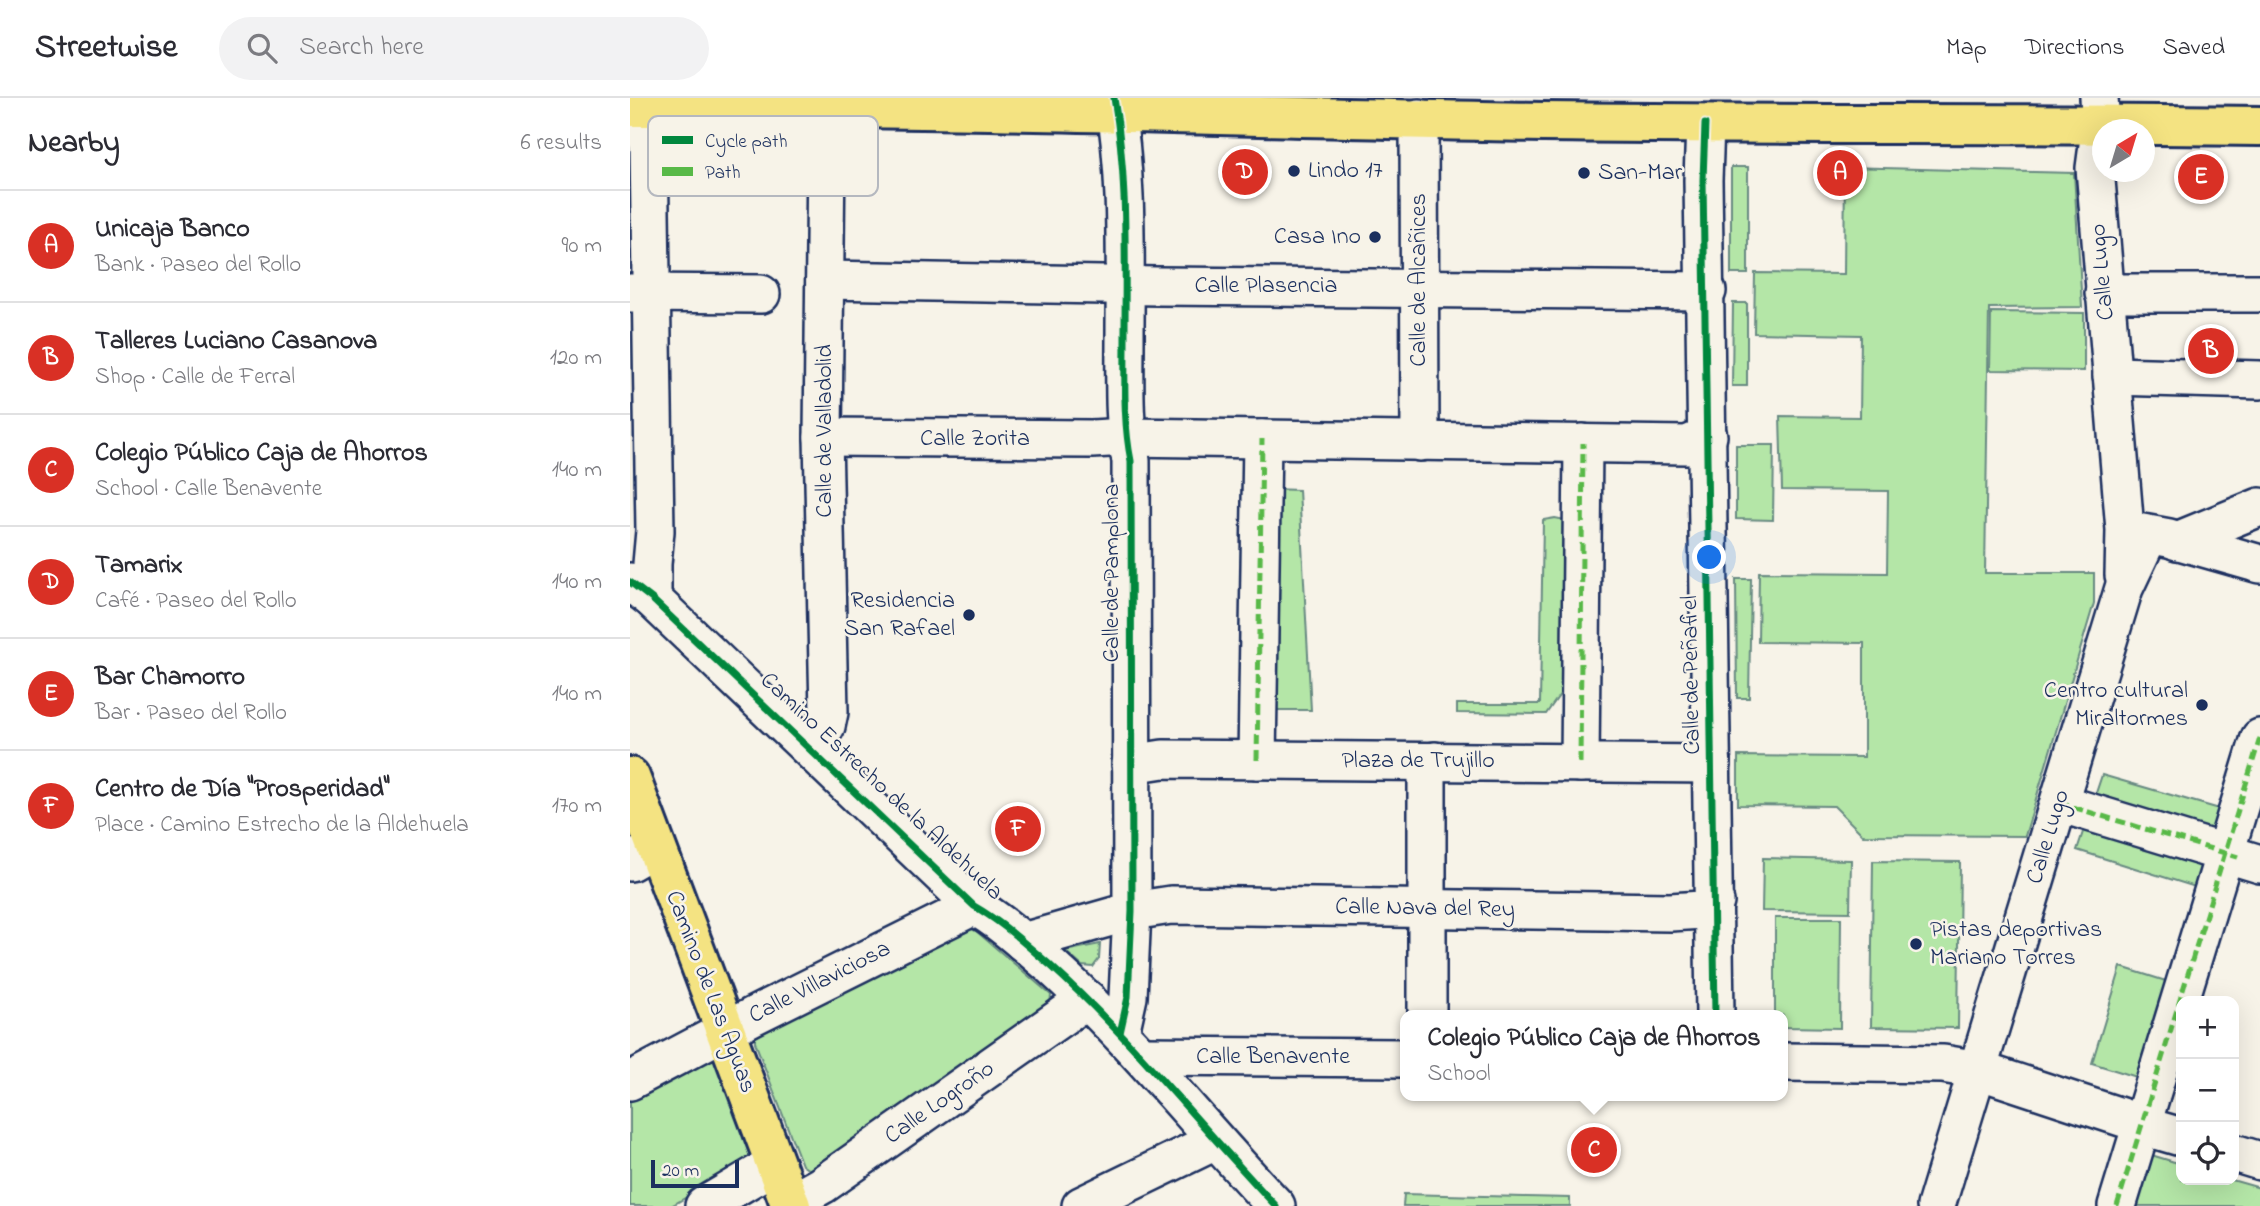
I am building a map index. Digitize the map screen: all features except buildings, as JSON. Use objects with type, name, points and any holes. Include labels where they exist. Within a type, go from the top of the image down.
[{"type":"main road","points":[[637,107],[818,103],[1309,107],[1419,118],[1705,124],[2100,111],[2260,126]]},
{"type":"main road","name":"Camino de Las Aguas","points":[[630,777],[643,854],[725,1031],[791,1205]]},
{"type":"street","name":"Calle de Pamplona","points":[[1116,106],[1123,154],[1126,438],[1131,461],[1132,911],[1128,997],[1131,1045]]},
{"type":"street","points":[[637,107],[648,145]]},
{"type":"street","name":"Calle Lugo","points":[[1936,1206],[2124,588],[2150,535],[2112,376],[2095,168],[2100,111]]},
{"type":"street","name":"Calle de Alcañices","points":[[1419,118],[1420,442]]},
{"type":"street","name":"Calle de Peñafiel","points":[[1705,124],[1703,180],[1707,291],[1715,1010]]},
{"type":"street","points":[[641,590],[652,564],[642,536],[640,293],[648,164]]},
{"type":"street","name":"Calle de Valladolid","points":[[810,749],[826,726],[829,712],[823,437],[826,196]]},
{"type":"street","name":"Calle Plasencia","points":[[825,280],[1707,291]]},
{"type":"street","points":[[640,293],[761,294]]},
{"type":"street","points":[[2105,293],[2260,293]]},
{"type":"street","points":[[2112,376],[2260,380]]},
{"type":"street","points":[[1126,438],[1687,445],[1709,436]]},
{"type":"street","name":"Calle Zorita","points":[[823,437],[1126,438]]},
{"type":"street","points":[[1257,760],[1262,439]]},
{"type":"street","points":[[1580,763],[1583,443]]},
{"type":"street","points":[[2150,535],[2250,511]]},
{"type":"street","points":[[2250,511],[2232,527],[2233,543],[2250,561]]},
{"type":"street","points":[[2150,535],[2250,561]]},
{"type":"street","name":"Camino Estrecho de la Aldehuela","points":[[641,590],[974,906],[996,919],[1087,999],[1276,1206]]},
{"type":"street","points":[[2118,1206],[2241,858],[2260,738]]},
{"type":"street","name":"Plaza de Trujillo","points":[[1131,764],[1163,759],[1712,764]]},
{"type":"street","points":[[1427,1010],[1427,775],[1435,761]]},
{"type":"street","points":[[2059,803],[2241,858]]},
{"type":"street","name":"Calle Nava del Rey","points":[[1132,911],[1171,905],[1679,912],[1702,910],[1715,902]]},
{"type":"street","name":"Calle Villaviciosa","points":[[630,1081],[974,906]]},
{"type":"street","points":[[1023,942],[1132,911]]},
{"type":"street","name":"Calle Logroño","points":[[791,1205],[1087,999]]},
{"type":"street","name":"Calle Benavente","points":[[1131,1045],[1400,1058]]},
{"type":"street","points":[[1788,1062],[1943,1064],[1978,1070],[2154,1128]]},
{"type":"street","points":[[1082,1206],[1215,1142]]},
{"type":"street","points":[[2239,1155],[2260,1161]]},
{"type":"street","points":[[704,1206],[775,1164]]},
{"type":"green space","points":[[1731,167],[1748,167],[1748,274],[1731,274]]},
{"type":"green space","points":[[1845,167],[2074,173],[2082,307],[1989,308],[1985,573],[2094,573],[2094,603],[2025,836],[1863,835],[1834,806],[1738,805],[1738,756],[1864,757],[1864,643],[1758,642],[1759,572],[1887,573],[1888,491],[1782,490],[1780,416],[1860,417],[1861,335],[1754,333],[1755,273],[1844,274]]},
{"type":"green space","points":[[1733,303],[1747,303],[1747,386],[1732,386]]},
{"type":"green space","points":[[1991,312],[2084,313],[2084,371],[1990,370]]},
{"type":"green space","points":[[1736,445],[1774,445],[1773,520],[1736,519]]},
{"type":"green space","points":[[1270,489],[1299,490],[1311,710],[1267,710]]},
{"type":"green space","points":[[1543,520],[1565,520],[1563,690],[1546,714],[1457,713],[1457,704],[1540,704]]},
{"type":"green space","points":[[1736,579],[1751,579],[1749,698],[1737,698]]},
{"type":"green space","points":[[2102,775],[2223,810],[2202,889],[2077,850]]},
{"type":"green space","points":[[1763,858],[1851,860],[1850,912],[1762,911]]},
{"type":"green space","name":"Pistas deportivas Mariano Torres","points":[[1873,861],[1960,862],[1958,1028],[1871,1027]]},
{"type":"green space","points":[[1775,918],[1841,918],[1840,1028],[1788,1027],[1788,1010],[1775,1010]]},
{"type":"green space","points":[[967,927],[976,931],[1051,995],[1050,1004],[815,1170],[809,1170],[802,1165],[755,1037]]},
{"type":"green space","points":[[1100,944],[1099,959],[1093,967],[1082,966],[1065,951]]},
{"type":"green space","points":[[2121,967],[2169,982],[2140,1078],[2092,1063]]},
{"type":"green space","points":[[717,1058],[754,1158],[671,1206],[630,1206],[630,1101]]},
{"type":"green space","points":[[2148,1154],[2176,1162],[2176,1185],[2239,1185],[2239,1182],[2260,1188],[2260,1206],[2132,1206]]},
{"type":"green space","points":[[1404,1194],[1570,1198],[1570,1206],[1403,1206]]},
{"type":"marked path","points":[[1257,760],[1262,439]]},
{"type":"marked path","points":[[1580,763],[1583,443]]},
{"type":"marked path","points":[[2117,1206],[2260,738]]},
{"type":"marked path","points":[[2059,803],[2238,857]]},
{"type":"cycle path","points":[[1114,98],[1124,188],[1125,400],[1131,461],[1132,911],[1128,997],[1120,1033]]},
{"type":"cycle path","points":[[1705,124],[1703,180],[1715,1010]]},
{"type":"cycle path","points":[[630,582],[652,599],[974,906],[1013,934],[1080,993],[1276,1206]]},
{"type":"place","name":"Lindo 17","points":[[1294,171]]},
{"type":"place","name":"Tamarix","points":[[1245,172]]},
{"type":"place","name":"San-Mar","points":[[1584,173]]},
{"type":"place","name":"Unicaja Banco","points":[[1840,173]]},
{"type":"place","name":"Bar Chamorro","points":[[2201,177]]},
{"type":"place","name":"Casa Ino","points":[[1375,237]]},
{"type":"place","name":"Talleres Luciano Casanova","points":[[2211,351]]},
{"type":"place","name":"Residencia San Rafael","points":[[969,615]]},
{"type":"place","name":"Centro cultural Miraltormes","points":[[2202,705]]},
{"type":"place","name":"Centro de Día \"Prosperidad\"","points":[[1018,829]]},
{"type":"place","name":"Pistas deportivas Mariano Torres","points":[[1916,944]]},
{"type":"place","name":"Colegio Público Caja de Ahorros","points":[[1594,1150]]}]
